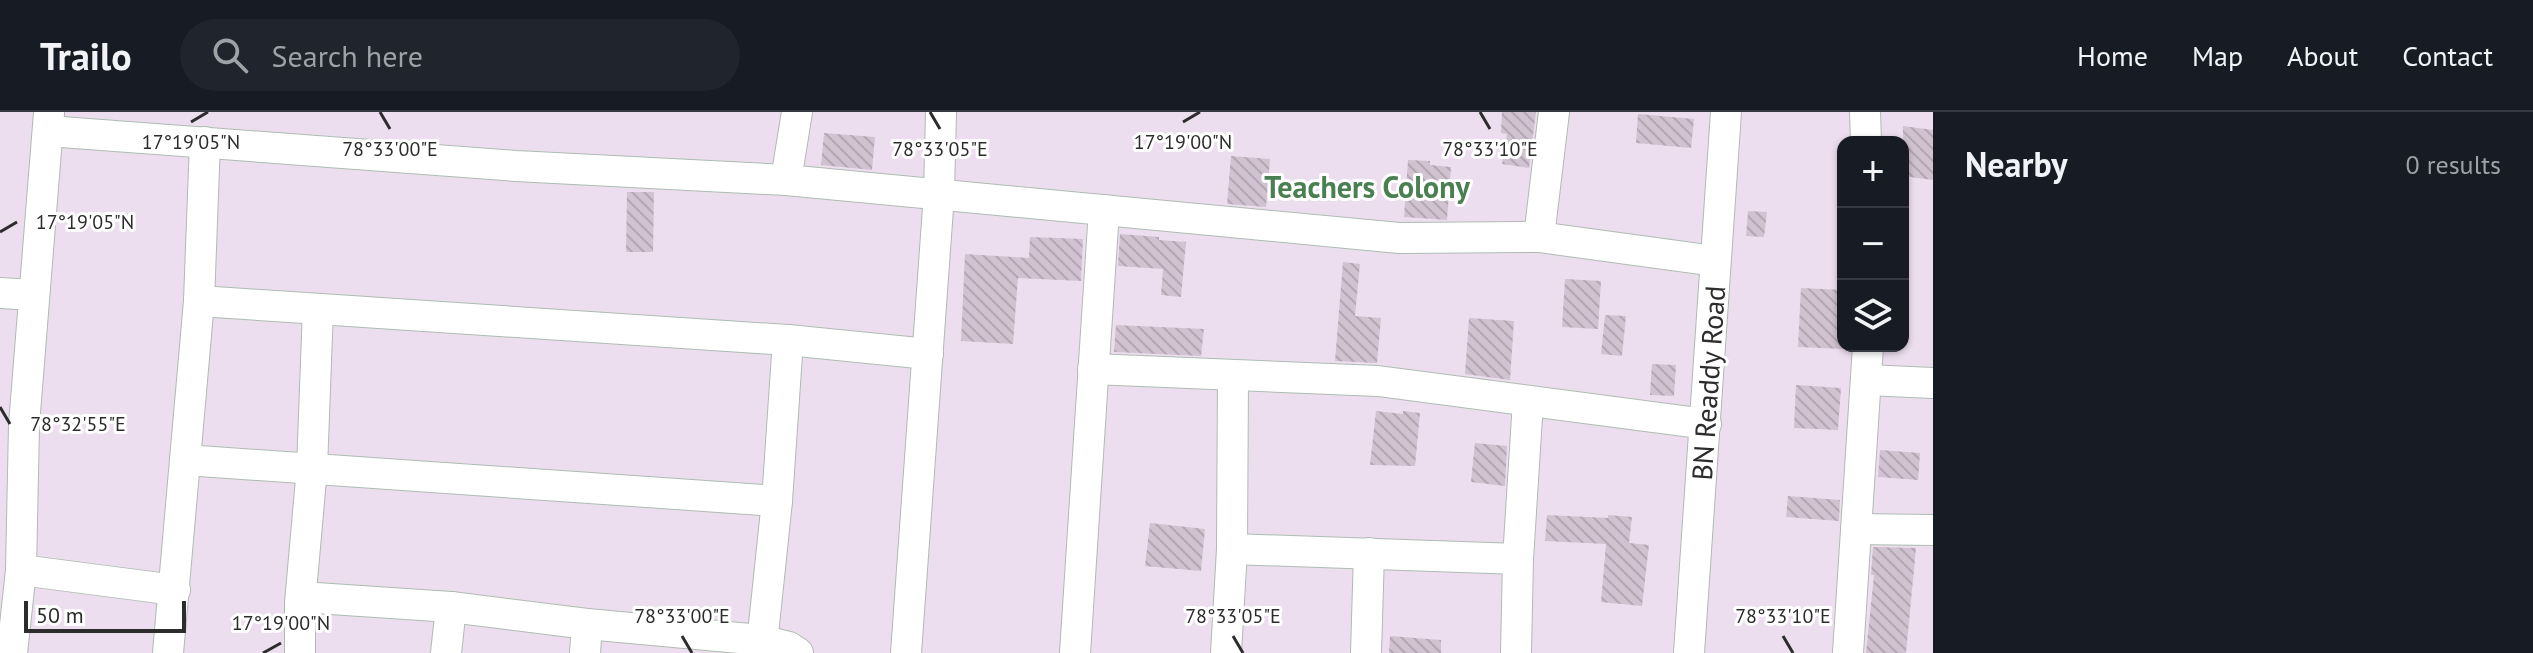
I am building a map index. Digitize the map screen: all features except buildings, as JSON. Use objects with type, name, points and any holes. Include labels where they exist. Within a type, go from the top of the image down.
[{"type":"street","points":[[786,180],[797,112]]},
{"type":"street","points":[[906,653],[939,194],[941,112]]},
{"type":"street","points":[[1539,237],[1554,112]]},
{"type":"street","name":"BN Readdy Road","points":[[1689,653],[1726,112]]},
{"type":"street","points":[[1865,112],[1866,136]]},
{"type":"street","points":[[12,653],[21,570],[12,425],[34,295],[49,122],[205,142],[516,166],[786,180],[1399,238],[1539,237],[1715,261]]},
{"type":"street","points":[[168,653],[199,301],[205,142]]},
{"type":"street","points":[[1075,653],[1104,210]]},
{"type":"street","points":[[0,293],[34,295]]},
{"type":"street","points":[[199,301],[788,340],[928,354]]},
{"type":"street","points":[[300,653],[318,309]]},
{"type":"street","points":[[761,646],[777,501],[788,340]]},
{"type":"street","points":[[1848,653],[1868,352]]},
{"type":"street","points":[[1093,369],[1378,381],[1706,424]]},
{"type":"street","points":[[1226,653],[1232,549],[1233,376]]},
{"type":"street","points":[[1867,380],[1933,383]]},
{"type":"street","points":[[1516,653],[1518,559],[1528,401]]},
{"type":"street","points":[[185,460],[777,501]]},
{"type":"street","points":[[1856,529],[1933,530]]},
{"type":"street","points":[[1232,549],[1518,559]]},
{"type":"street","points":[[1366,653],[1369,553]]},
{"type":"street","points":[[21,570],[175,590]]},
{"type":"street","points":[[301,597],[451,607],[586,639],[789,647],[798,653]]},
{"type":"street","points":[[446,653],[451,607]]},
{"type":"district","name":"Teachers Colony","points":[[1367,186]]}]
